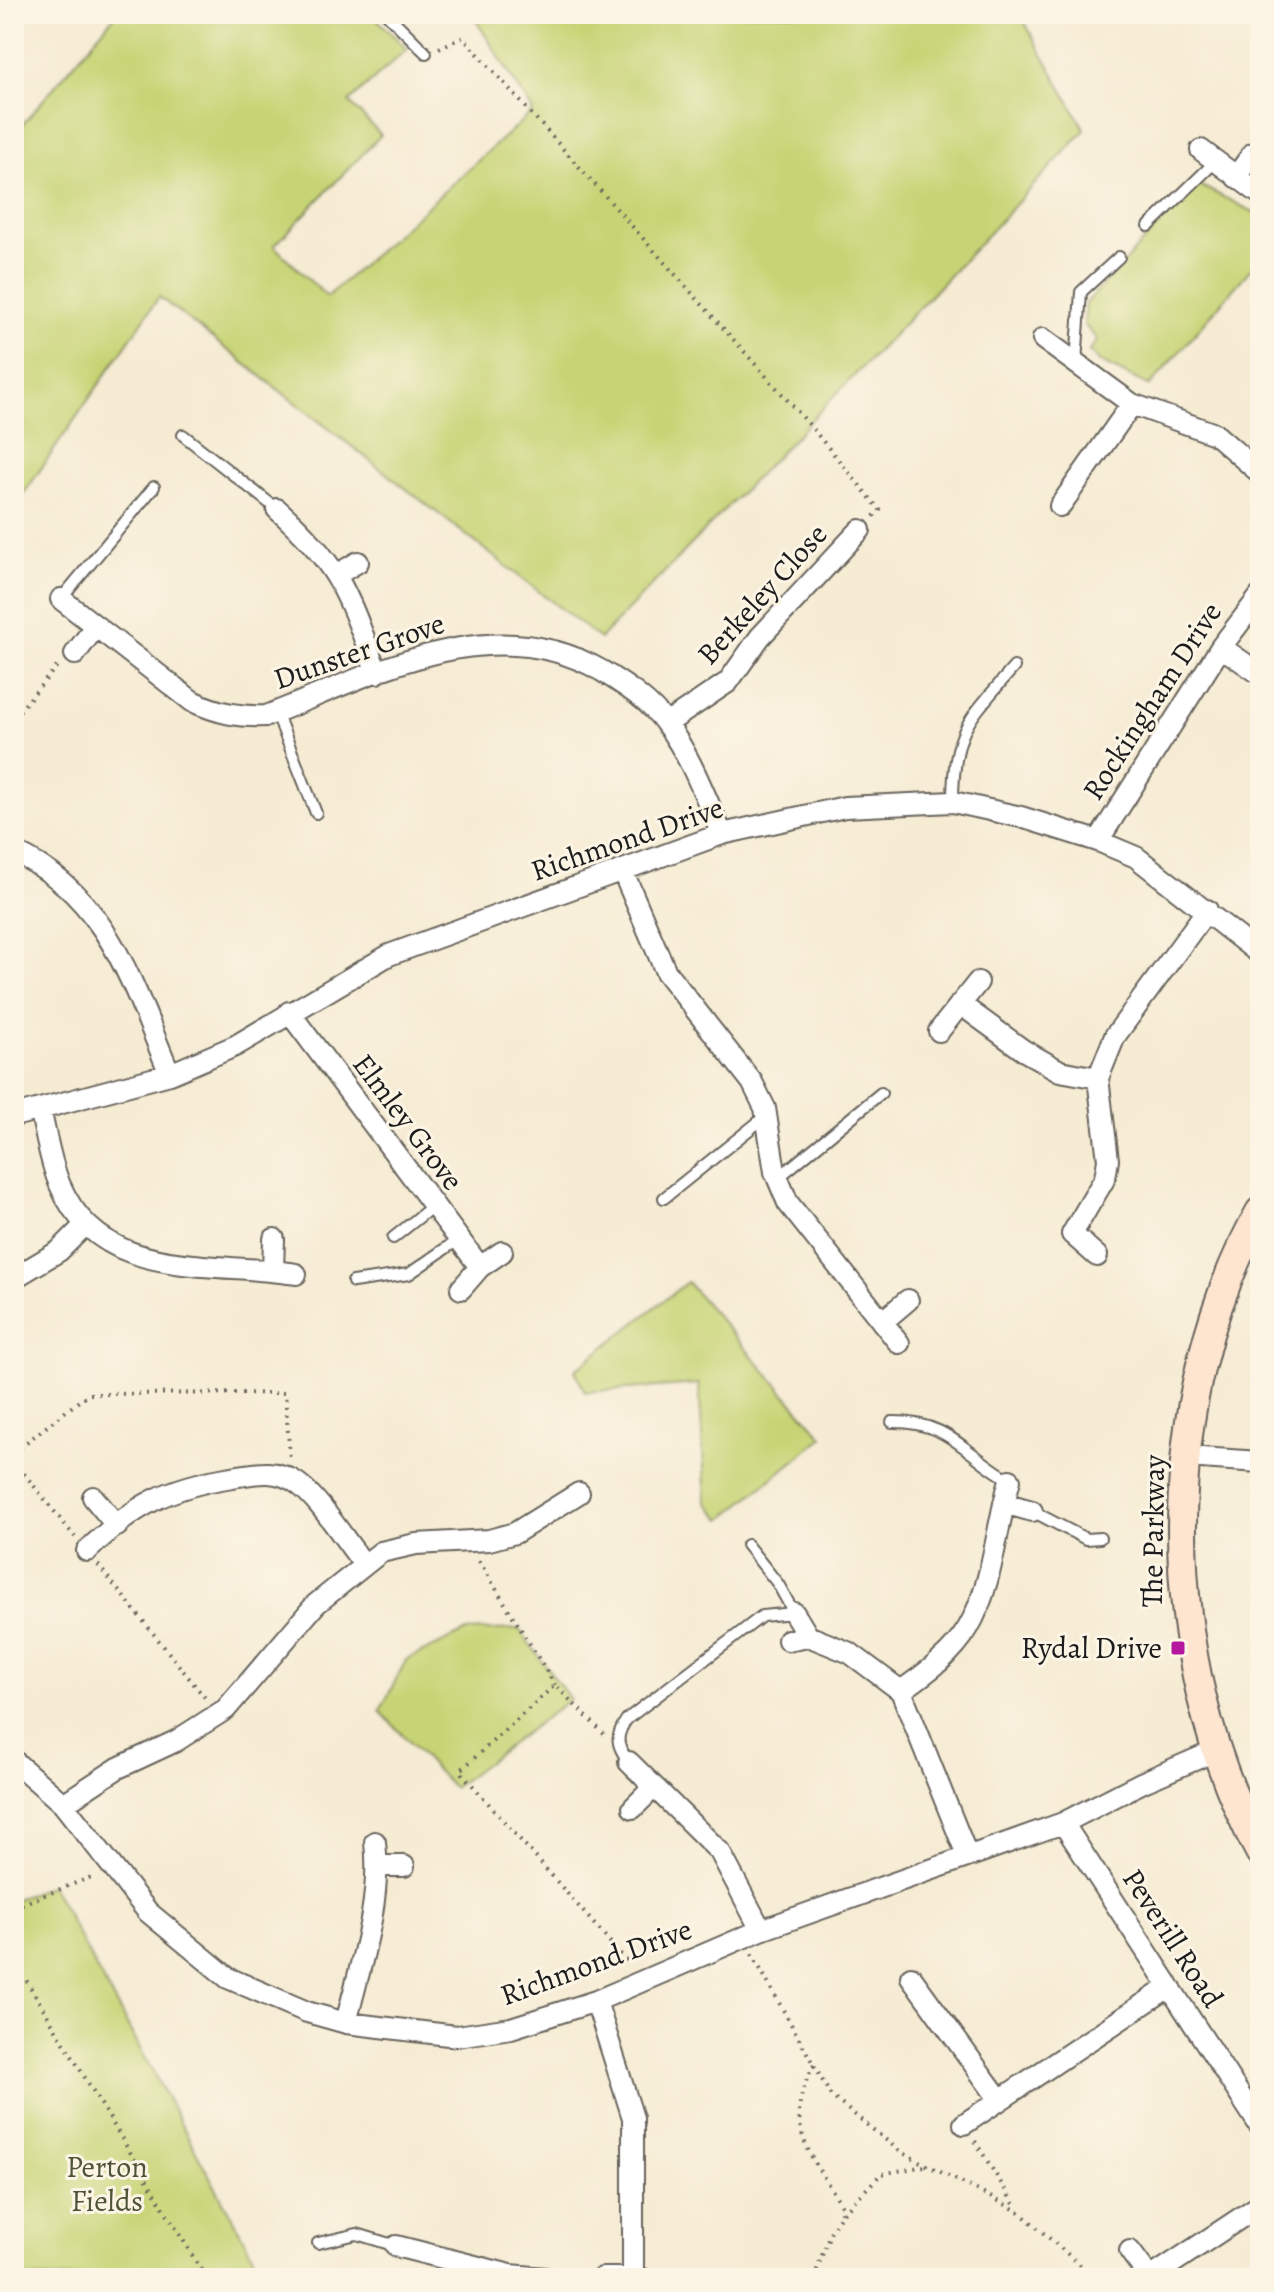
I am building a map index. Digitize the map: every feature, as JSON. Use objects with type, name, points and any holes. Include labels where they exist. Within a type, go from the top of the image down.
[{"type":"street","points":[[1236,177],[1253,153]]},
{"type":"street","points":[[1209,155],[1260,194]]},
{"type":"street","points":[[1043,339],[1132,404],[1215,434],[1260,473]]},
{"type":"street","points":[[1060,506],[1132,404]]},
{"type":"street","points":[[277,509],[309,537],[338,574],[377,673]]},
{"type":"street","name":"Berkeley Close","points":[[666,724],[728,682],[760,637],[860,530]]},
{"type":"street","points":[[338,574],[358,562]]},
{"type":"street","name":"Rockingham Drive","points":[[1098,841],[1221,647],[1260,596]]},
{"type":"street","name":"Dunster Grove","points":[[61,599],[192,701],[217,713],[241,716],[276,712],[377,673],[451,648],[476,643],[546,647],[580,659],[645,700],[666,724],[684,751],[722,834]]},
{"type":"street","points":[[75,654],[95,627]]},
{"type":"street","points":[[1221,647],[1260,674]]},
{"type":"street","name":"Richmond Drive","points":[[14,1116],[170,1074],[235,1046],[389,955],[722,834],[845,807],[953,802],[1021,817],[1098,841],[1136,857],[1260,954]]},
{"type":"street","points":[[14,852],[37,862],[101,922],[123,963],[170,1074]]},
{"type":"street","points":[[623,872],[666,972],[752,1082],[766,1116],[778,1178],[788,1203],[899,1343]]},
{"type":"street","points":[[1097,1256],[1072,1234],[1094,1202],[1108,1160],[1098,1078],[1115,1036],[1207,910]]},
{"type":"street","points":[[939,1031],[978,982]]},
{"type":"street","points":[[960,1004],[1023,1050],[1060,1071],[1098,1078]]},
{"type":"street","name":"Elmley Grove","points":[[289,1012],[480,1267]]},
{"type":"street","points":[[40,1109],[58,1182],[85,1225],[116,1247],[145,1259],[296,1274]]},
{"type":"street","name":"The Parkway","points":[[1260,1212],[1227,1277],[1191,1412],[1186,1457],[1183,1576],[1187,1629],[1215,1751],[1260,1852]]},
{"type":"street","points":[[14,1278],[59,1251],[85,1225]]},
{"type":"street","points":[[273,1270],[274,1239]]},
{"type":"street","points":[[461,1289],[480,1267],[502,1252]]},
{"type":"street","points":[[882,1322],[908,1300]]},
{"type":"street","points":[[1186,1457],[1260,1462]]},
{"type":"street","points":[[87,1551],[147,1504],[186,1484],[265,1471],[300,1485],[364,1564]]},
{"type":"street","points":[[901,1691],[943,1659],[968,1629],[981,1597],[1010,1480]]},
{"type":"street","points":[[63,1804],[118,1768],[176,1741],[218,1714],[316,1604],[381,1552],[416,1544],[467,1541],[515,1533],[579,1493]]},
{"type":"street","points":[[93,1497],[117,1526]]},
{"type":"street","points":[[1004,1503],[1032,1511]]},
{"type":"street","points":[[794,1613],[798,1638],[850,1653],[901,1691],[967,1855]]},
{"type":"street","name":"Richmond Drive","points":[[14,1761],[63,1804],[148,1912],[228,1978],[307,2012],[346,2023],[457,2036],[511,2028],[596,2001],[752,1934],[1063,1823],[1141,1783],[1215,1751]]},
{"type":"street","points":[[624,1755],[732,1868],[752,1934]]},
{"type":"street","points":[[633,1808],[654,1787]]},
{"type":"street","name":"Peverill Road","points":[[1063,1823],[1260,2126]]},
{"type":"street","points":[[346,2023],[370,1924],[378,1866],[375,1842]]},
{"type":"street","points":[[378,1866],[404,1866]]},
{"type":"street","points":[[911,1977],[999,2099]]},
{"type":"street","points":[[964,2124],[1169,1987]]},
{"type":"street","points":[[596,2001],[633,2118],[637,2277],[602,2278]]},
{"type":"street","points":[[1130,2251],[1150,2278],[1260,2205]]},
{"type":"street","points":[[396,2246],[510,2275],[546,2278]]},
{"type":"lane","points":[[387,14],[426,53]]},
{"type":"lane","points":[[1149,226],[1209,155]]},
{"type":"lane","points":[[1076,365],[1081,292],[1119,257]]},
{"type":"lane","points":[[183,435],[277,509]]},
{"type":"lane","points":[[61,599],[154,487]]},
{"type":"lane","points":[[953,802],[953,763],[959,737],[1014,667]]},
{"type":"lane","points":[[276,712],[316,813]]},
{"type":"lane","points":[[778,1178],[881,1093]]},
{"type":"lane","points":[[664,1198],[766,1116]]},
{"type":"lane","points":[[393,1238],[433,1206]]},
{"type":"lane","points":[[353,1282],[409,1274],[459,1239]]},
{"type":"lane","points":[[892,1422],[913,1422],[937,1428],[983,1465],[1010,1480]]},
{"type":"lane","points":[[1032,1511],[1086,1539],[1100,1538]]},
{"type":"lane","points":[[624,1755],[617,1738],[627,1719],[762,1616],[794,1613],[778,1584],[747,1545]]},
{"type":"lane","points":[[318,2243],[357,2234],[396,2246]]},
{"type":"path","points":[[426,53],[463,37],[807,422],[880,510],[860,530]]},
{"type":"path","points":[[14,717],[69,653],[75,654]]},
{"type":"path","points":[[14,1452],[88,1394],[285,1393],[292,1480]]},
{"type":"path","points":[[14,1461],[218,1714]]},
{"type":"path","points":[[467,1541],[555,1685],[624,1755]]},
{"type":"path","points":[[555,1685],[460,1771],[645,1982]]},
{"type":"path","points":[[14,1907],[113,1869]]},
{"type":"path","points":[[752,1934],[831,2096],[901,2152],[1018,2211],[1095,2278]]},
{"type":"path","points":[[14,1960],[206,2278]]},
{"type":"path","points":[[814,2065],[805,2081],[797,2110],[801,2138],[842,2206],[841,2215]]},
{"type":"path","points":[[964,2124],[1018,2211]]},
{"type":"path","points":[[814,2278],[830,2233],[841,2215],[881,2174],[927,2165]]},
{"type":"green space","points":[[116,14],[372,14],[407,49],[349,102],[381,135],[274,246],[327,297],[533,111],[472,14],[1020,14],[1085,130],[904,324],[600,639],[159,297],[14,508],[16,132]]},
{"type":"green space","points":[[1197,184],[1260,215],[1260,258],[1150,386],[1098,361],[1089,351],[1098,340],[1084,325],[1086,303]]},
{"type":"green space","points":[[687,1282],[823,1437],[722,1519],[706,1502],[699,1384],[585,1392],[575,1370]]},
{"type":"green space","points":[[519,1629],[570,1699],[453,1788],[380,1711],[406,1660],[467,1631]]},
{"type":"green space","name":"Perton Fields","points":[[51,1885],[265,2278],[14,2278],[14,1900]]},
{"type":"place","name":"Rydal Drive","points":[[1178,1648]]}]
